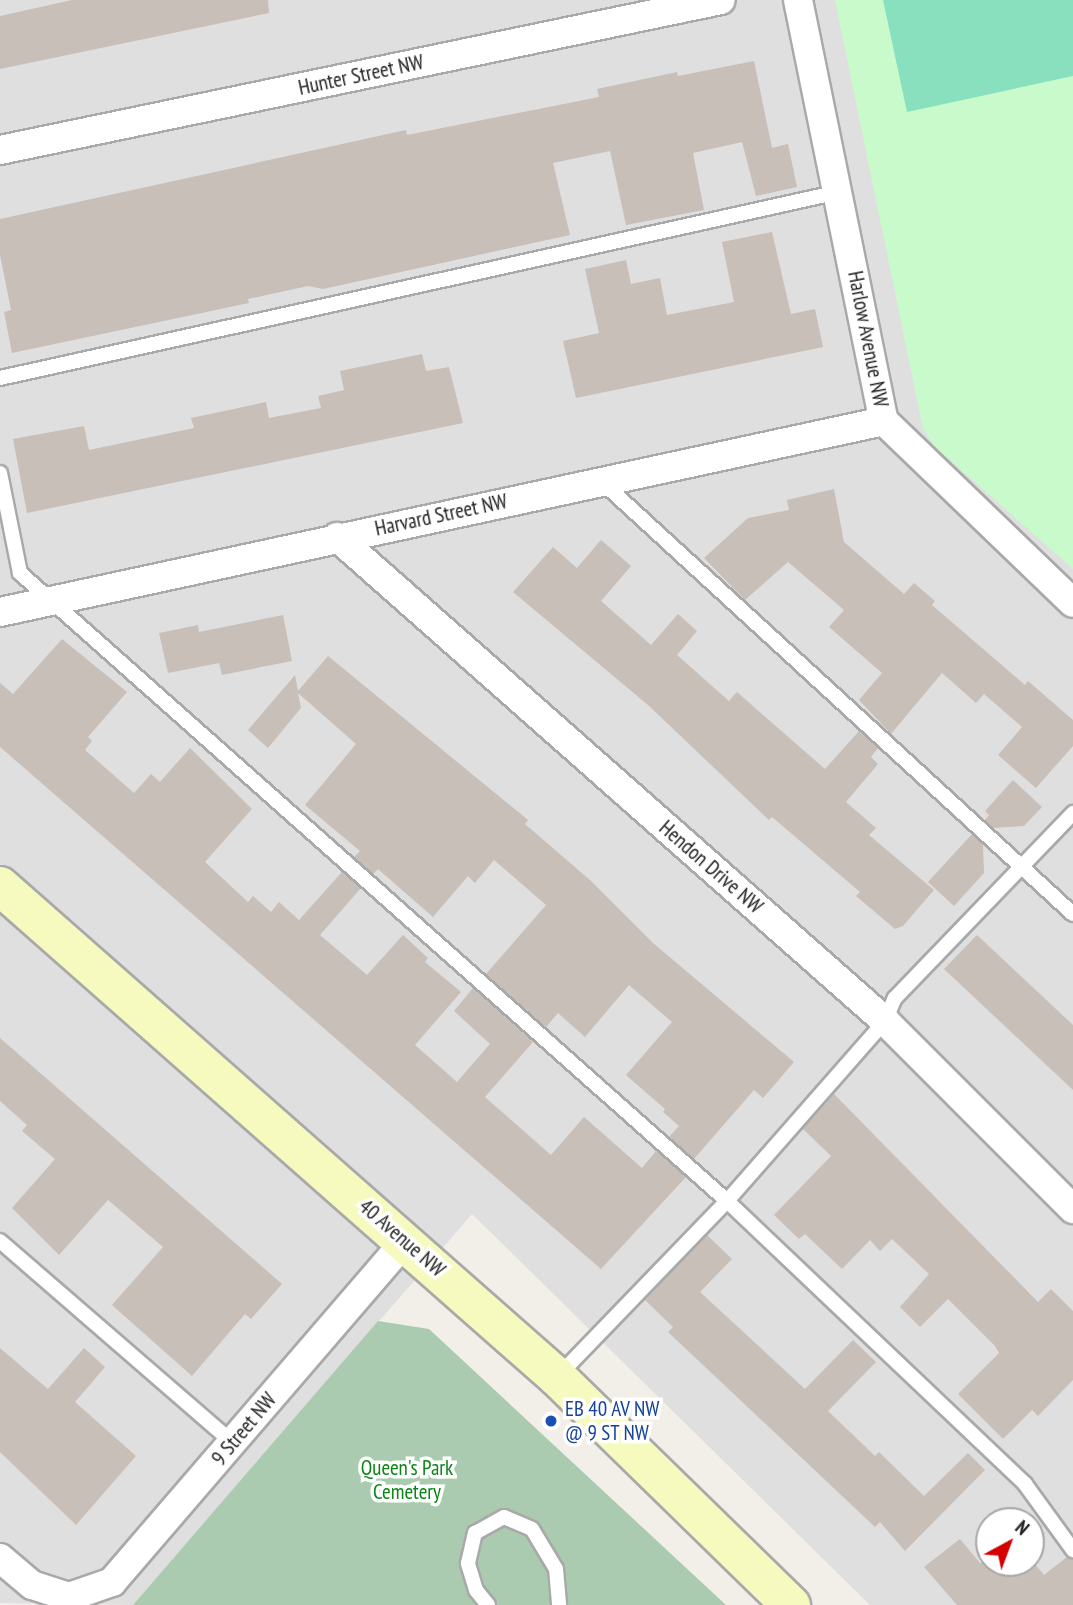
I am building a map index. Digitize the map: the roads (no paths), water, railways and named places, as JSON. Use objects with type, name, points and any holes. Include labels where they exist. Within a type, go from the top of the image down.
[{"type":"street","name":"Hunter Street NW","points":[[0,150],[721,0]]},
{"type":"street","name":"Harlow Avenue NW","points":[[798,0],[884,421],[1073,603]]},
{"type":"street","name":"Harvard Street NW","points":[[0,612],[337,537],[884,421]]},
{"type":"street","name":"Hendon Drive NW","points":[[337,537],[885,1021],[1073,1209]]},
{"type":"street","name":"40 Avenue NW","points":[[0,886],[557,1377],[791,1605]]},
{"type":"street","name":"9 Street NW","points":[[0,1558],[32,1585],[69,1597],[112,1582],[405,1241]]},
{"type":"lane","points":[[0,378],[839,192]]},
{"type":"lane","points":[[0,473],[20,573],[727,1201],[1026,1484],[1073,1550]]},
{"type":"lane","points":[[601,481],[1025,866],[1073,914]]},
{"type":"lane","points":[[557,1377],[727,1201],[885,1021],[895,998],[1025,866],[1073,813]]},
{"type":"lane","points":[[0,1241],[233,1442]]},
{"type":"lane","points":[[488,1605],[476,1590],[468,1563],[475,1533],[504,1517],[532,1529],[556,1569],[559,1605]]},
{"type":"place","name":"EB 40 AV NW @ 9 ST NW","points":[[551,1421]]},
{"type":"park label","name":"Queen's Park Cemetery","points":[[407,1480]]}]
